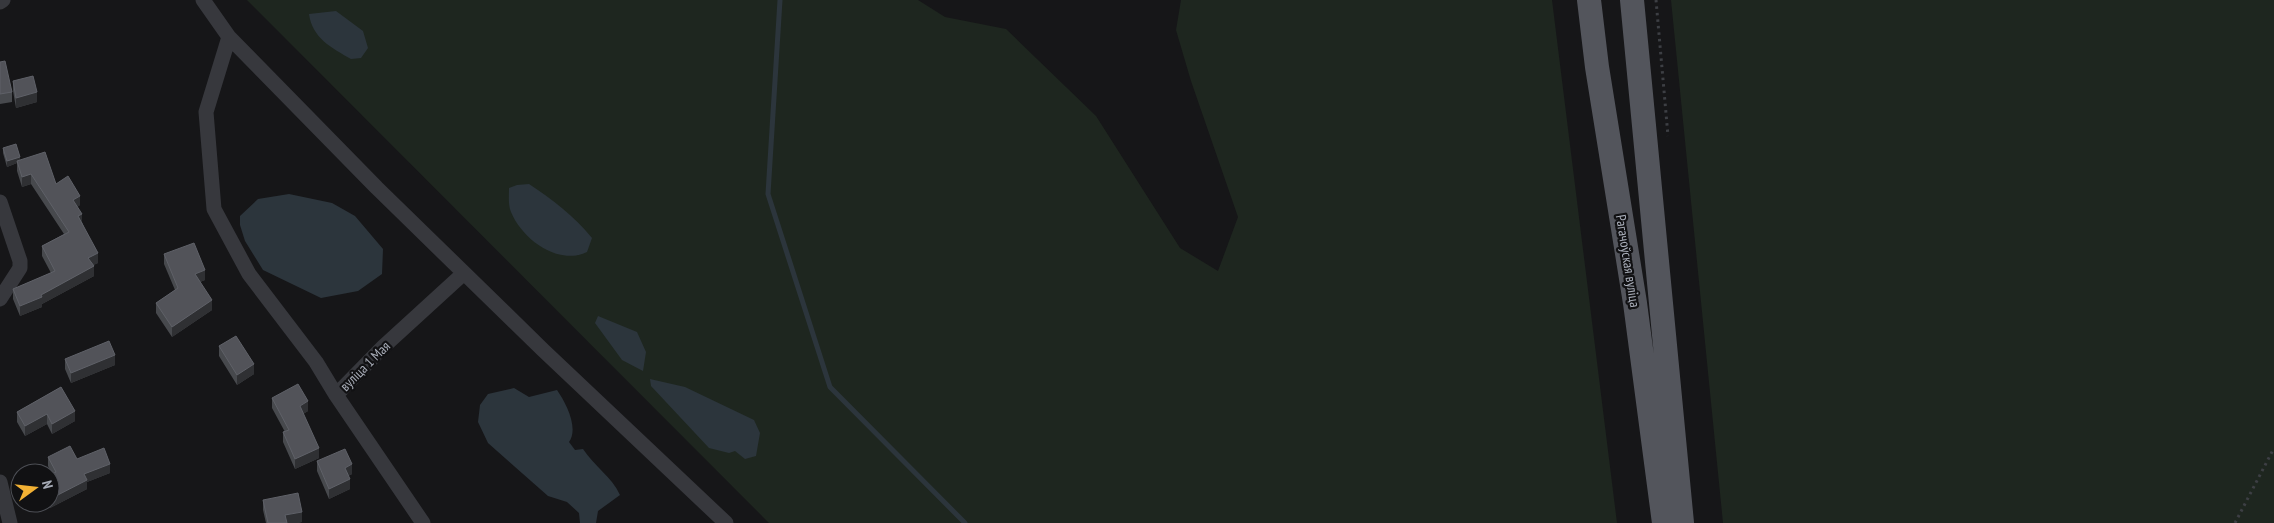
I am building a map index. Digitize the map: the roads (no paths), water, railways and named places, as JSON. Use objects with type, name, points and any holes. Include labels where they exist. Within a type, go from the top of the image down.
[{"type":"main road","name":"Рагачоўская вуліца","points":[[1589,0],[1599,76],[1635,303],[1664,523]]},
{"type":"main road","name":"Рагачоўская вуліца","points":[[1632,0],[1682,523]]},
{"type":"street","points":[[203,0],[229,37],[377,188],[543,350],[726,523]]},
{"type":"street","points":[[229,37],[206,112],[214,209],[249,274],[316,362],[336,395]]},
{"type":"street","points":[[0,202],[20,261],[20,268],[0,299]]},
{"type":"street","name":"вуліца 1 Мая","points":[[423,523],[336,395],[382,347],[464,273]]},
{"type":"street","points":[[0,482],[10,523]]},
{"type":"waterway","points":[[780,0],[768,194],[830,387],[965,523]]}]
